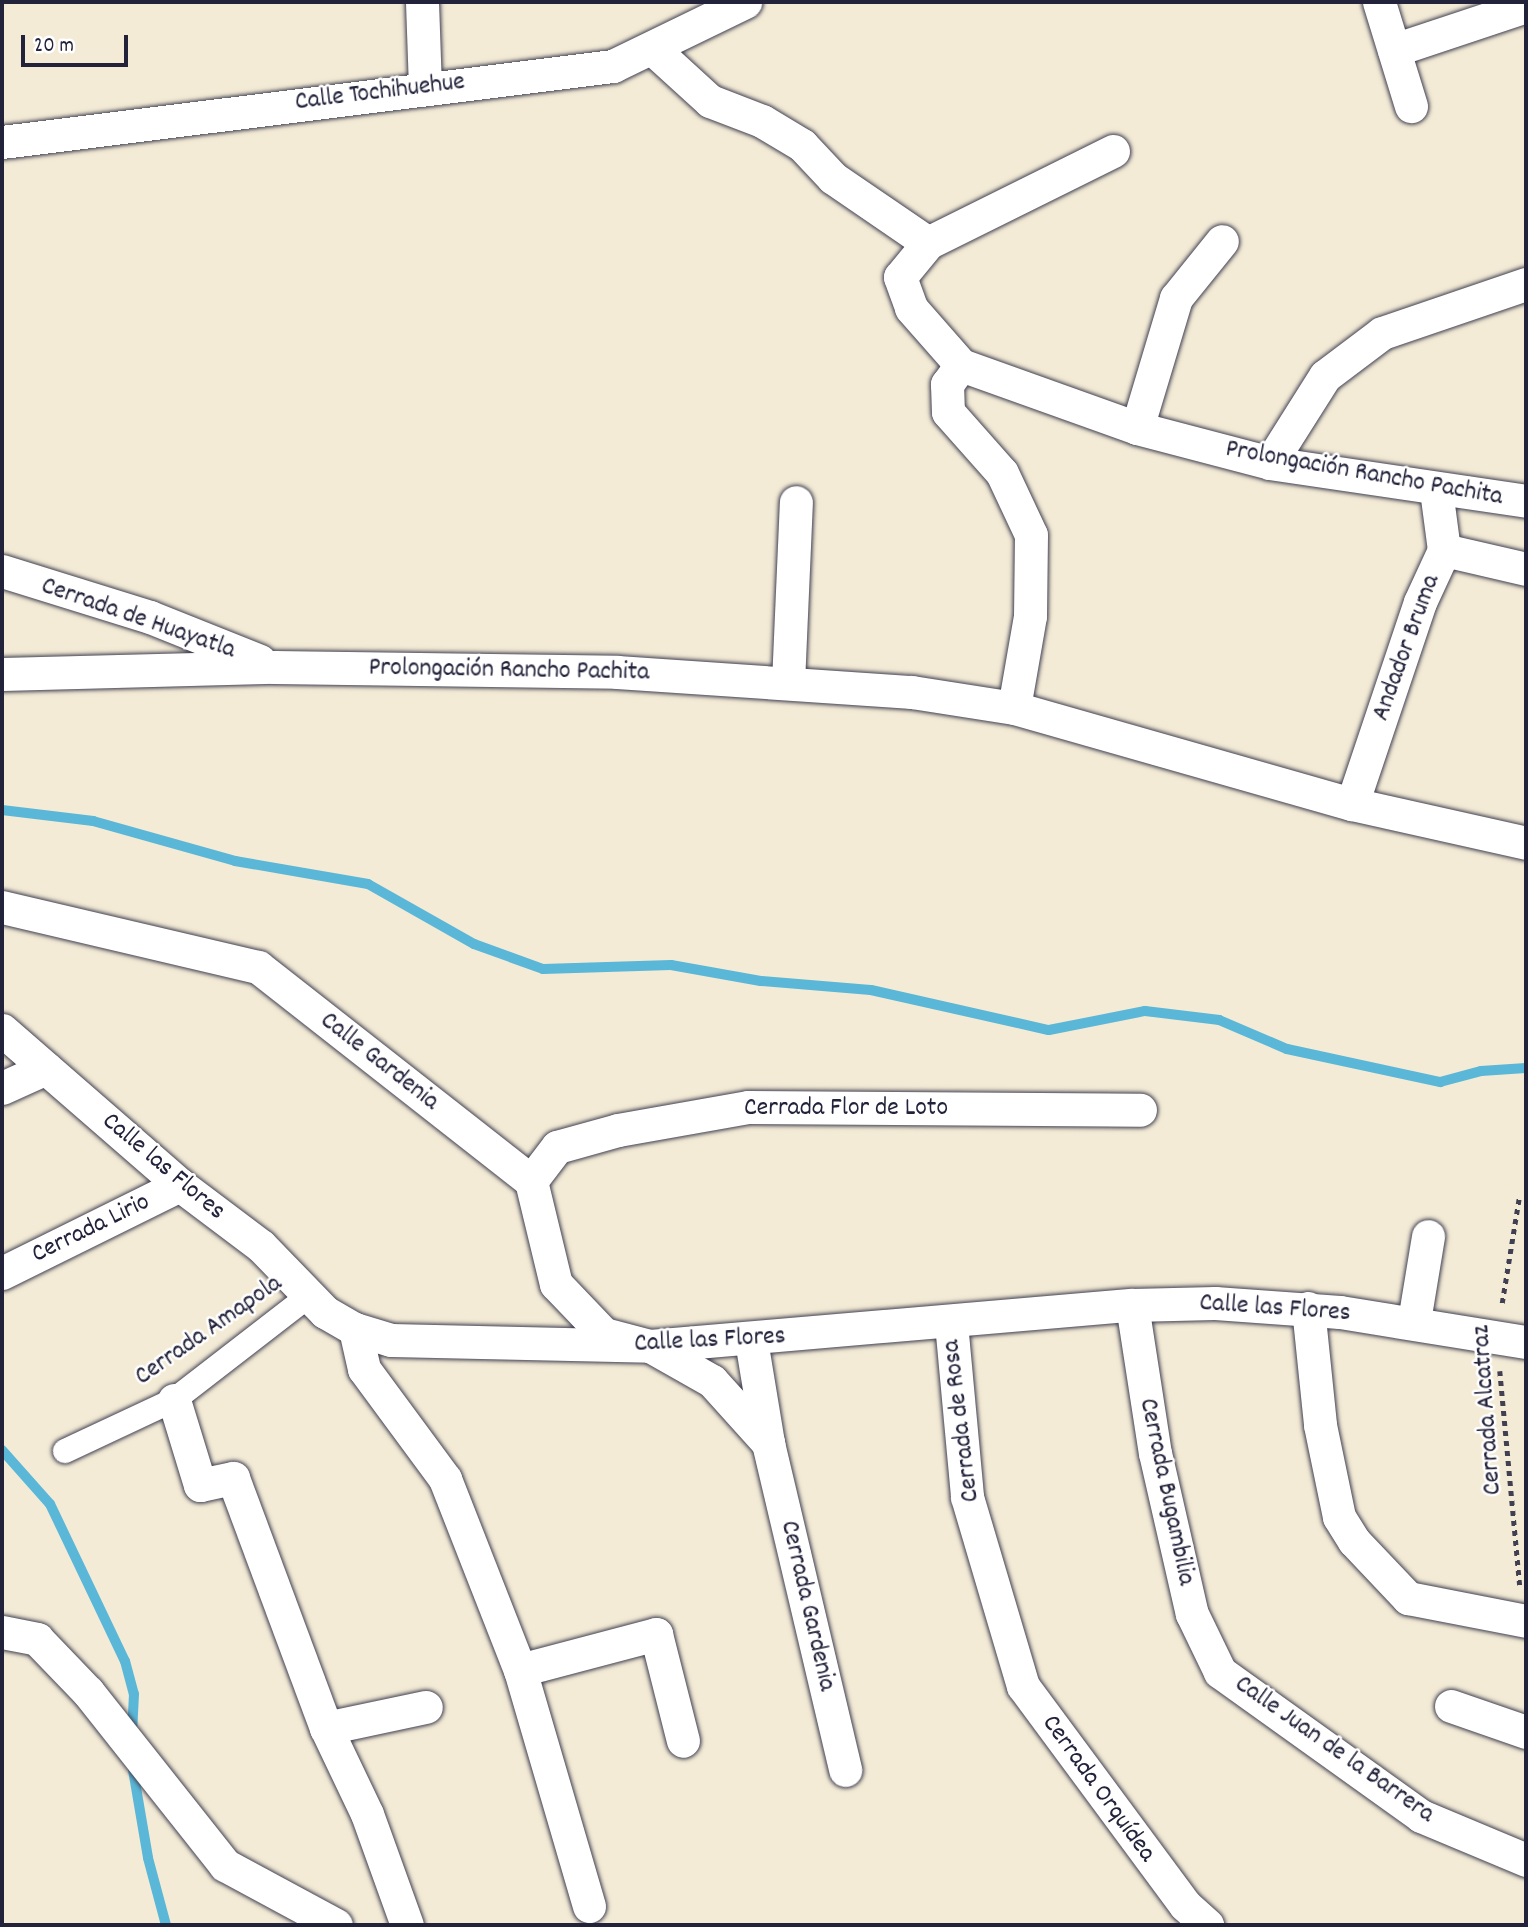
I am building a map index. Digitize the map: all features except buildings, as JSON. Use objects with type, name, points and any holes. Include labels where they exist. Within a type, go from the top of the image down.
[{"type":"street","points":[[422,2],[425,86]]},
{"type":"street","name":"Calle Tochihuehue","points":[[2,142],[425,86],[613,66],[653,49],[745,2]]},
{"type":"street","points":[[1379,2],[1411,106]]},
{"type":"street","points":[[1394,50],[1526,6]]},
{"type":"street","points":[[653,49],[710,101],[762,121],[802,145],[833,178],[928,243]]},
{"type":"street","points":[[1014,708],[1030,616],[1031,535],[1002,473],[948,412],[947,384],[961,365],[911,308],[900,277],[928,243],[1113,151]]},
{"type":"street","points":[[1137,428],[1176,298],[1222,241]]},
{"type":"street","points":[[1269,463],[1325,376],[1382,333],[1526,284]]},
{"type":"street","name":"Prolongación Rancho Pachita","points":[[961,365],[1137,428],[1269,463],[1436,490],[1526,501]]},
{"type":"street","name":"Andador Bruma","points":[[1352,804],[1420,602],[1444,550],[1436,490]]},
{"type":"street","points":[[788,682],[796,502]]},
{"type":"street","points":[[1444,550],[1526,569]]},
{"type":"street","name":"Cerrada de Huayatla","points":[[2,571],[150,617],[274,667]]},
{"type":"street","name":"Prolongación Rancho Pachita","points":[[2,674],[274,667],[617,672],[912,692],[1014,708],[1352,804],[1526,843]]},
{"type":"street","name":"Calle Gardenia","points":[[2,907],[258,967],[531,1181]]},
{"type":"street","name":"Calle las Flores","points":[[2,1030],[180,1185],[261,1246],[325,1312],[355,1329],[391,1340],[650,1346],[951,1323],[1132,1305],[1215,1303],[1308,1308],[1413,1321],[1512,1339]]},
{"type":"street","points":[[2,1088],[46,1069]]},
{"type":"street","name":"Cerrada Flor de Loto","points":[[531,1181],[557,1147],[618,1130],[748,1107],[1140,1110]]},
{"type":"street","points":[[531,1181],[556,1284],[604,1334],[650,1346]]},
{"type":"street","name":"Cerrada Lirio","points":[[2,1273],[180,1185]]},
{"type":"street","points":[[1413,1321],[1428,1236]]},
{"type":"street","name":"Cerrada Amapola","points":[[65,1451],[174,1400],[310,1295]]},
{"type":"street","name":"Cerrada Bugambilia","points":[[1132,1305],[1155,1453],[1192,1614],[1220,1672]]},
{"type":"street","points":[[1308,1308],[1320,1425],[1339,1517],[1354,1541],[1408,1598],[1525,1621]]},
{"type":"street","name":"Cerrada de Rosa","points":[[951,1323],[967,1497],[1011,1640]]},
{"type":"street","points":[[355,1329],[364,1368],[445,1479],[520,1670],[589,1906]]},
{"type":"street","name":"Cerrada Gardenia","points":[[751,1340],[768,1443],[845,1770]]},
{"type":"street","name":"Cerrada Gardenia","points":[[650,1346],[712,1381],[768,1443]]},
{"type":"street","points":[[174,1400],[200,1485],[233,1478],[326,1728],[368,1814],[406,1925]]},
{"type":"street","points":[[2,1632],[37,1639],[88,1692],[116,1726],[148,1773],[225,1866],[336,1925]]},
{"type":"street","points":[[520,1670],[656,1634],[683,1741]]},
{"type":"street","name":"Cerrada Orquídea","points":[[1011,1640],[1023,1686],[1185,1906],[1207,1925]]},
{"type":"street","name":"Calle Juan de la Barrera","points":[[1220,1672],[1420,1816],[1526,1860]]},
{"type":"street","points":[[1451,1706],[1526,1732]]},
{"type":"street","points":[[326,1728],[426,1707]]},
{"type":"path","name":"Cerrada Alcatraz","points":[[1519,1198],[1512,1339],[1525,1621]]},
{"type":"waterway","points":[[2,810],[93,821],[235,861],[368,884],[474,944],[543,969],[671,965],[761,981],[871,990],[1049,1030],[1145,1011],[1219,1020],[1287,1049],[1440,1082],[1481,1071],[1526,1068]]},
{"type":"waterway","points":[[2,1450],[50,1504],[125,1661],[134,1694],[132,1734]]},
{"type":"waterway","points":[[132,1764],[148,1858],[166,1925]]}]
